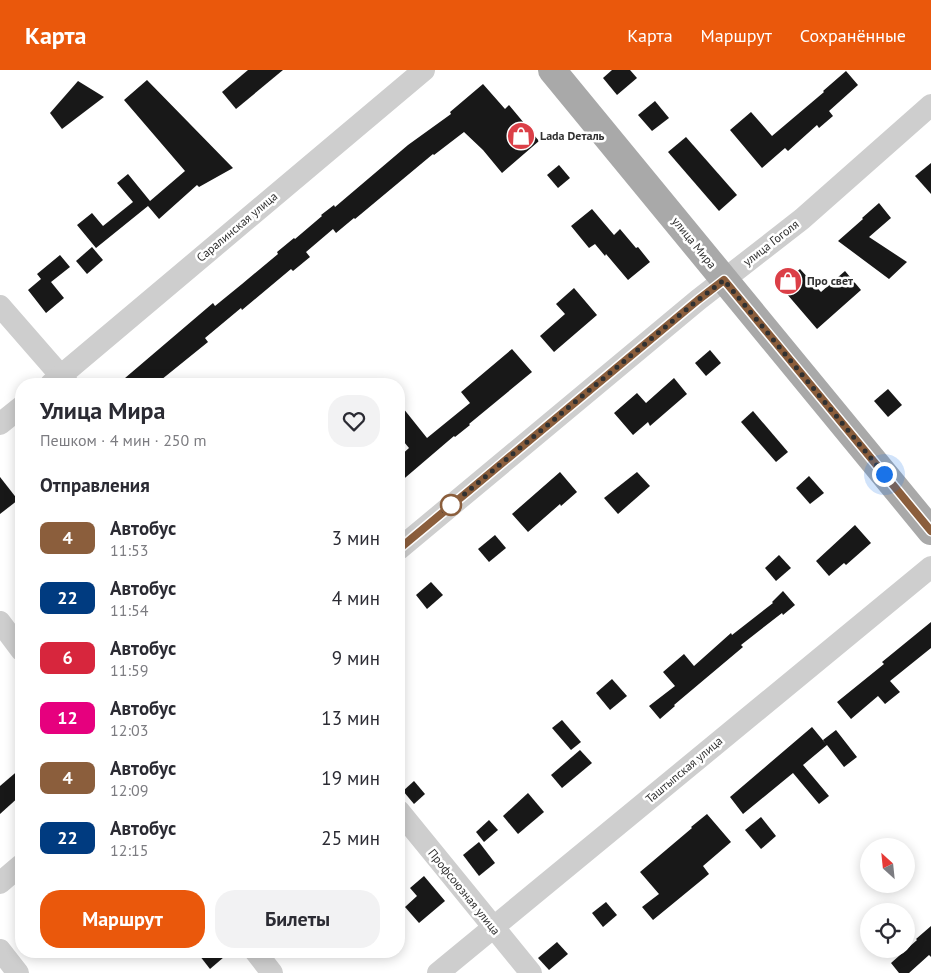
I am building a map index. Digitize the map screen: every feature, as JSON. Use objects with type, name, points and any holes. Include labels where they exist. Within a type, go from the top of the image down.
[{"type":"main road","name":"улица Мира","points":[[552,70],[931,531]]},
{"type":"street","name":"Саралинская улица","points":[[64,378],[424,70]]},
{"type":"street","name":"улица Гоголя","points":[[405,544],[691,306],[802,219],[931,105]]},
{"type":"street","points":[[0,306],[58,378]]},
{"type":"street","points":[[0,424],[15,412]]},
{"type":"street","name":"Таштыпская улица","points":[[438,973],[931,566]]},
{"type":"street","points":[[0,622],[15,642]]},
{"type":"street","name":"Профсоюзная улица","points":[[405,818],[531,973]]},
{"type":"street","points":[[0,883],[15,870]]},
{"type":"street","points":[[0,950],[18,973]]},
{"type":"street","points":[[260,958],[272,973]]},
{"type":"building","points":[[248,70],[283,70],[236,109],[222,92]]},
{"type":"building","points":[[612,70],[630,70],[637,78],[617,95],[603,78]]},
{"type":"building","points":[[846,71],[858,85],[829,111],[833,116],[819,128],[817,125],[788,151],[785,148],[762,168],[730,130],[751,112],[772,136]]},
{"type":"building","points":[[147,80],[233,168],[199,187],[197,185],[159,219],[148,206],[96,248],[77,225],[92,213],[103,226],[133,202],[117,183],[128,174],[150,201],[185,171],[124,100]]},
{"type":"building","points":[[78,81],[104,97],[62,129],[50,113]]},
{"type":"building","points":[[483,84],[505,109],[509,105],[539,141],[502,173],[483,150],[464,132],[433,154],[355,219],[336,233],[333,229],[306,252],[310,257],[293,271],[291,269],[242,310],[241,308],[205,338],[208,342],[163,378],[125,378],[213,303],[215,306],[278,254],[277,252],[295,239],[321,215],[334,205],[335,207],[408,145],[451,114],[450,112]]},
{"type":"building","points":[[655,101],[669,118],[652,131],[638,115]]},
{"type":"building","points":[[686,137],[737,195],[719,211],[668,152]]},
{"type":"building","points":[[931,163],[931,194],[915,176]]},
{"type":"building","points":[[559,165],[570,178],[558,188],[547,175]]},
{"type":"building","points":[[879,203],[891,218],[869,237],[907,262],[889,279],[838,241]]},
{"type":"building","points":[[592,209],[614,235],[620,229],[650,262],[628,280],[606,254],[605,256],[595,244],[589,248],[571,226]]},
{"type":"building","points":[[92,247],[103,260],[87,274],[76,261]]},
{"type":"building","points":[[60,255],[70,267],[51,282],[64,298],[46,313],[28,290],[41,279],[37,274]]},
{"type":"building","points":[[800,269],[821,292],[845,271],[861,290],[817,329],[780,286]]},
{"type":"building","points":[[574,288],[597,315],[554,352],[540,336],[565,314],[556,304]]},
{"type":"building","points":[[512,349],[532,372],[405,478],[405,452],[409,448],[405,443],[405,410],[427,438],[470,403],[461,392]]},
{"type":"building","points":[[710,350],[721,363],[706,376],[695,363]]},
{"type":"building","points":[[674,378],[687,394],[650,426],[648,422],[633,435],[614,413],[637,393],[646,403]]},
{"type":"building","points":[[888,389],[902,405],[888,417],[874,401]]},
{"type":"building","points":[[753,411],[788,452],[776,462],[741,422]]},
{"type":"building","points":[[560,472],[577,492],[528,532],[512,514]]},
{"type":"building","points":[[637,472],[650,486],[618,514],[604,498]]},
{"type":"building","points":[[809,476],[824,493],[810,504],[796,488]]},
{"type":"building","points":[[0,477],[15,496],[15,502],[0,514]]},
{"type":"building","points":[[855,525],[871,543],[846,565],[844,563],[829,576],[816,561]]},
{"type":"building","points":[[495,535],[506,548],[489,562],[478,549]]},
{"type":"building","points":[[779,555],[791,568],[776,581],[765,568]]},
{"type":"building","points":[[431,582],[443,595],[427,609],[416,595]]},
{"type":"building","points":[[783,591],[795,605],[741,645],[743,647],[660,719],[649,706],[675,686],[663,672],[684,654],[694,666],[731,633],[732,635],[773,603]]},
{"type":"building","points":[[931,622],[931,648],[890,681],[900,692],[885,704],[878,696],[851,719],[837,702],[884,664],[882,662]]},
{"type":"building","points":[[612,679],[627,696],[610,710],[596,693]]},
{"type":"building","points":[[562,720],[581,742],[571,750],[552,728]]},
{"type":"building","points":[[812,727],[826,744],[823,740],[836,730],[857,757],[844,767],[827,745],[803,765],[829,796],[819,804],[793,773],[743,814],[730,797]]},
{"type":"building","points":[[580,750],[592,763],[562,788],[551,775]]},
{"type":"building","points":[[15,773],[15,800],[0,814],[0,786]]},
{"type":"building","points":[[414,781],[425,794],[414,804],[405,793],[405,789]]},
{"type":"building","points":[[528,793],[544,812],[518,834],[503,816]]},
{"type":"building","points":[[707,814],[731,842],[703,866],[709,874],[653,920],[642,907],[659,894],[640,872]]},
{"type":"building","points":[[761,817],[776,836],[761,849],[745,830]]},
{"type":"building","points":[[489,820],[498,830],[484,842],[476,832]]},
{"type":"building","points":[[479,842],[495,863],[479,876],[463,855]]},
{"type":"building","points":[[424,876],[445,901],[419,923],[405,907],[417,896],[410,888]]},
{"type":"building","points":[[606,902],[617,915],[603,927],[592,913]]},
{"type":"building","points":[[931,926],[931,957],[929,955],[909,973],[899,973],[891,963],[897,958],[915,958],[916,939]]},
{"type":"building","points":[[557,942],[568,954],[549,970],[538,958]]},
{"type":"building","points":[[201,958],[223,958],[210,969]]},
{"type":"bus line","name":"4","points":[[405,544],[724,280],[931,531]]},
{"type":"place","name":"Lada Dеталь","points":[[521,136]]},
{"type":"place","name":"Про свет","points":[[788,281]]},
{"type":"route","points":[[451,505],[444,511],[724,280],[884,474]]}]
